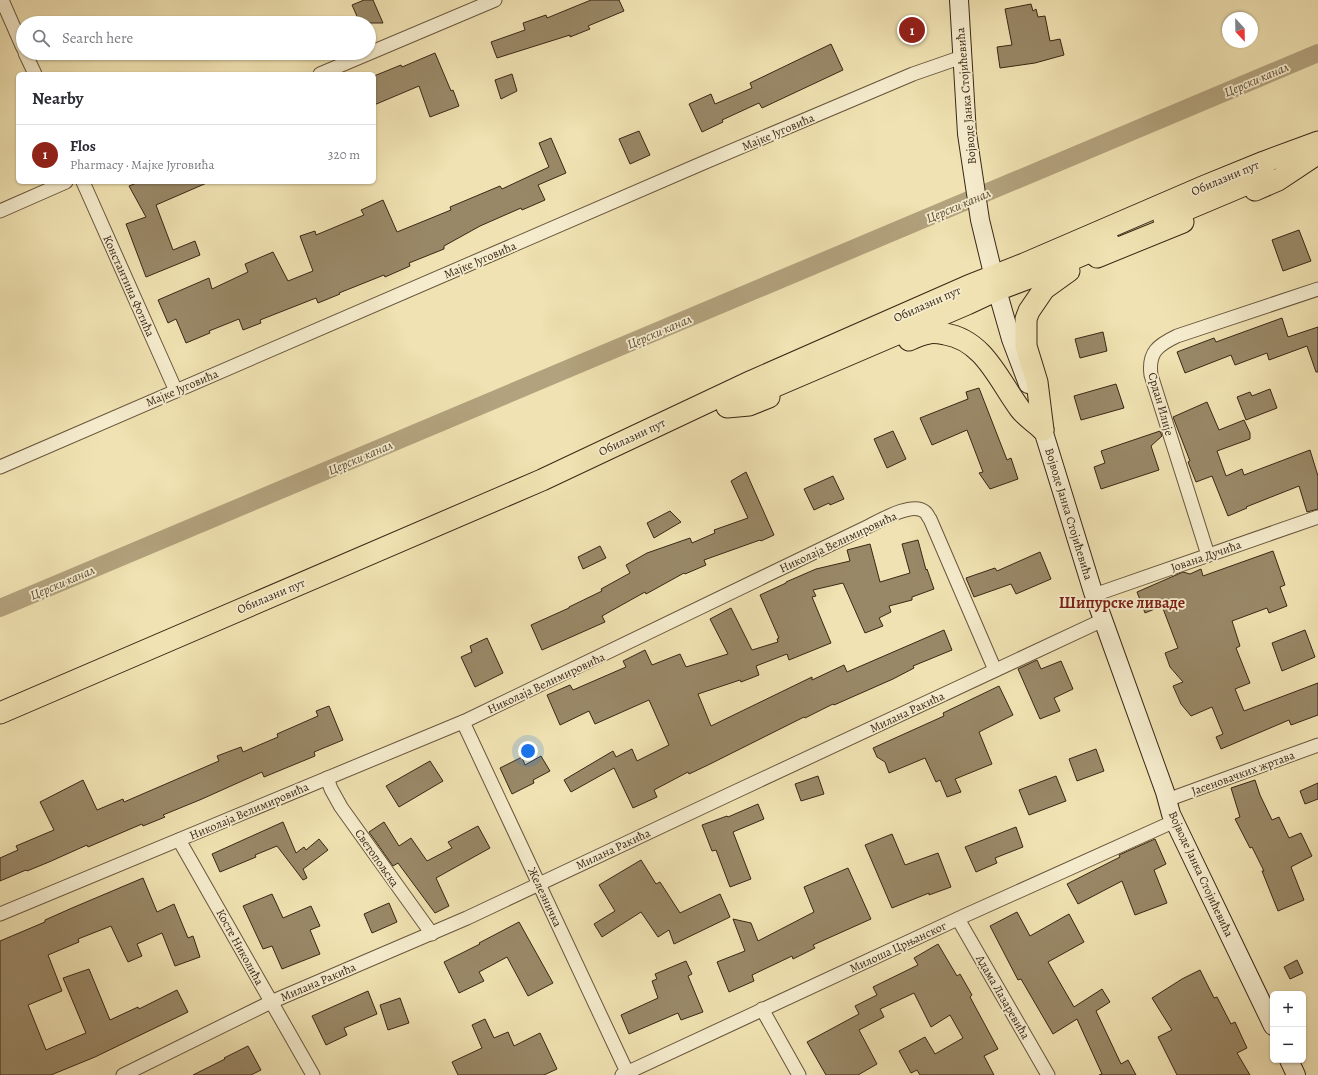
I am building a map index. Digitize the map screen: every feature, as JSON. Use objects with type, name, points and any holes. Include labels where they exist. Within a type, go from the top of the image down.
[{"type":"main road","name":"Обилазни пут","points":[[0,713],[542,480],[780,368],[968,286],[1029,278],[1318,150]]},
{"type":"main road","points":[[1043,430],[1038,382],[1026,346],[1026,319],[1029,311],[1044,289],[1064,274],[1099,256],[1201,214],[1278,180],[1318,150]]},
{"type":"main road","name":"Обилазни пут","points":[[542,480],[603,458],[727,407],[967,304],[995,283]]},
{"type":"main road","points":[[727,407],[749,405],[910,339],[929,333],[937,333],[960,338],[978,350],[1022,411],[1043,430]]},
{"type":"street","points":[[2,0],[16,32]]},
{"type":"street","points":[[376,50],[495,0]]},
{"type":"street","name":"Војводе Јанка Стојићевића","points":[[959,0],[967,134],[980,220],[995,283],[1012,339],[1043,430],[1094,595],[1175,821],[1270,1020]]},
{"type":"street","name":"Мајке Југовића","points":[[0,467],[913,74],[962,57]]},
{"type":"street","points":[[28,60],[34,72]]},
{"type":"street","points":[[325,72],[353,60]]},
{"type":"street","points":[[0,211],[61,184]]},
{"type":"street","name":"Константина Фотића","points":[[84,184],[176,391]]},
{"type":"street","name":"Срдан Илије","points":[[1208,555],[1151,375],[1152,357],[1160,345],[1177,336],[1318,289]]},
{"type":"street","name":"Николаја Велимировића","points":[[0,914],[463,722],[896,513],[916,508],[924,511],[930,519],[995,670]]},
{"type":"street","name":"Јована Дучића","points":[[1094,595],[1318,518]]},
{"type":"street","name":"Милана Ракића","points":[[123,1075],[271,1002],[432,934],[1103,620]]},
{"type":"street","name":"Железничка","points":[[463,722],[539,884],[625,1074]]},
{"type":"street","name":"Јасеновачких жртава","points":[[1168,800],[1318,745]]},
{"type":"street","name":"Светопољска","points":[[327,778],[341,807],[432,934]]},
{"type":"street","name":"Милоша Црњанског","points":[[625,1074],[958,919],[1175,821]]},
{"type":"street","name":"Косте Николића","points":[[179,840],[313,1075]]},
{"type":"street","name":"Адама Лазаревића","points":[[958,919],[1048,1075]]},
{"type":"street","points":[[762,1010],[799,1075]]},
{"type":"street","points":[[1290,1063],[1296,1075]]},
{"type":"building","points":[[364,0],[373,0],[383,23],[376,23],[376,16],[357,16],[352,5]]},
{"type":"building","points":[[591,0],[619,0],[624,11],[588,26],[590,29],[570,37],[570,35],[497,58],[491,42],[525,30],[523,23],[546,15],[547,18]]},
{"type":"building","points":[[1031,4],[1033,11],[1036,9],[1038,17],[1045,16],[1050,41],[1060,39],[1064,55],[1035,63],[1000,68],[997,47],[1012,45],[1005,9]]},
{"type":"building","points":[[831,44],[843,70],[762,108],[759,103],[722,120],[723,122],[702,132],[689,104],[711,94],[715,104],[752,88],[750,83]]},
{"type":"building","points":[[435,53],[459,106],[430,117],[419,86],[376,104],[376,75],[401,65],[402,67]]},
{"type":"building","points":[[512,74],[517,91],[501,99],[495,80]]},
{"type":"building","points":[[639,131],[650,155],[630,164],[619,139]]},
{"type":"building","points":[[551,138],[566,173],[538,185],[545,200],[522,210],[521,208],[480,226],[444,246],[444,249],[409,263],[410,266],[385,277],[384,275],[339,293],[340,294],[318,303],[316,298],[260,320],[261,323],[243,330],[239,319],[209,331],[210,333],[186,343],[176,319],[168,323],[158,300],[209,278],[212,289],[248,272],[245,264],[273,252],[288,281],[313,271],[300,236],[315,231],[316,235],[364,215],[361,210],[383,200],[397,232],[451,210],[450,207],[500,186],[502,189],[549,167],[539,143]]},
{"type":"building","points":[[134,184],[204,184],[156,205],[173,250],[195,241],[200,255],[146,277],[126,224],[146,217],[129,186]]},
{"type":"building","points":[[1299,230],[1311,261],[1283,271],[1272,240]]},
{"type":"building","points":[[1282,318],[1288,337],[1318,327],[1318,372],[1316,372],[1307,346],[1269,360],[1267,353],[1235,365],[1231,355],[1185,373],[1177,352],[1214,338],[1216,342]]},
{"type":"building","points":[[1103,332],[1107,351],[1080,358],[1075,339]]},
{"type":"building","points":[[1116,384],[1124,408],[1081,420],[1074,396]]},
{"type":"building","points":[[979,388],[1007,460],[1011,458],[1018,479],[990,489],[979,473],[983,472],[967,430],[932,445],[920,418],[968,399],[966,392]]},
{"type":"building","points":[[1270,389],[1277,408],[1246,420],[1237,397],[1250,392],[1252,396]]},
{"type":"building","points":[[1207,402],[1219,430],[1244,420],[1250,433],[1250,439],[1217,451],[1226,476],[1242,469],[1244,475],[1310,450],[1318,476],[1318,509],[1307,512],[1299,486],[1246,507],[1247,508],[1228,516],[1212,476],[1196,482],[1188,462],[1190,461],[1173,417]]},
{"type":"building","points":[[893,431],[906,459],[887,468],[874,439]]},
{"type":"building","points":[[1160,431],[1162,436],[1151,446],[1159,470],[1101,489],[1094,467],[1105,463],[1101,451]]},
{"type":"building","points":[[746,472],[774,535],[761,541],[760,540],[704,560],[706,565],[685,574],[684,573],[646,594],[645,592],[602,616],[605,622],[542,650],[531,625],[602,591],[601,589],[630,573],[626,565],[647,553],[690,538],[692,543],[715,533],[714,530],[748,518],[731,481]]},
{"type":"building","points":[[833,476],[844,499],[830,505],[829,503],[814,510],[804,489]]},
{"type":"building","points":[[670,511],[681,522],[654,538],[647,523]]},
{"type":"building","points":[[918,540],[926,570],[927,569],[934,589],[912,597],[912,600],[889,606],[891,612],[879,618],[883,626],[865,633],[843,583],[813,590],[816,596],[812,597],[831,643],[789,660],[787,654],[756,666],[759,675],[741,682],[740,680],[698,694],[711,726],[812,677],[812,680],[844,665],[847,672],[944,630],[952,650],[913,666],[914,668],[893,679],[834,705],[833,704],[805,718],[804,717],[689,774],[688,772],[654,790],[657,797],[633,808],[614,768],[571,792],[564,780],[613,751],[616,757],[632,749],[637,761],[669,745],[649,700],[595,724],[589,711],[560,725],[547,695],[570,685],[573,690],[626,667],[623,661],[645,650],[652,665],[680,654],[686,667],[728,654],[710,619],[731,608],[752,650],[778,642],[777,639],[779,638],[760,595],[816,569],[850,561],[847,550],[870,544],[880,582],[910,573],[902,544]]},
{"type":"building","points":[[600,546],[606,558],[583,569],[578,557]]},
{"type":"building","points":[[1273,551],[1285,585],[1280,587],[1287,606],[1269,613],[1267,608],[1232,621],[1240,646],[1236,648],[1250,683],[1235,689],[1244,711],[1318,683],[1318,715],[1291,725],[1289,720],[1221,749],[1216,737],[1223,734],[1212,707],[1191,716],[1181,704],[1173,686],[1183,682],[1170,667],[1165,653],[1178,648],[1162,606],[1145,613],[1137,592],[1183,572],[1190,574],[1201,569],[1203,576]]},
{"type":"building","points":[[1040,552],[1051,579],[1016,594],[1011,584],[974,597],[966,578],[995,568],[997,571]]},
{"type":"building","points":[[1305,630],[1315,657],[1282,671],[1272,643]]},
{"type":"building","points":[[487,638],[503,673],[475,687],[461,657],[472,652],[470,646]]},
{"type":"building","points":[[1037,660],[1041,669],[1061,661],[1073,689],[1054,698],[1060,711],[1040,719],[1018,669]]},
{"type":"building","points":[[999,686],[1013,715],[979,732],[992,764],[955,779],[961,792],[947,797],[940,780],[936,782],[925,758],[889,773],[885,762],[877,757],[873,748],[944,716],[943,713]]},
{"type":"building","points":[[329,706],[343,740],[314,752],[315,756],[264,777],[262,772],[163,815],[165,817],[143,826],[142,824],[88,847],[87,845],[0,881],[0,858],[18,850],[16,846],[54,830],[40,802],[83,780],[97,810],[123,799],[124,802],[219,761],[217,756],[241,747],[243,752],[278,737],[277,734],[318,716],[316,711]]},
{"type":"building","points":[[1096,749],[1104,771],[1077,781],[1069,759]]},
{"type":"building","points":[[541,756],[550,771],[533,780],[534,783],[512,794],[500,768],[522,757],[525,765]]},
{"type":"building","points":[[430,761],[443,781],[399,807],[386,786]]},
{"type":"building","points":[[818,776],[824,794],[801,801],[795,784]]},
{"type":"building","points":[[1056,776],[1066,801],[1029,815],[1019,790]]},
{"type":"building","points":[[1255,780],[1260,795],[1272,820],[1279,817],[1289,838],[1301,833],[1312,856],[1291,867],[1304,900],[1278,911],[1262,871],[1264,871],[1252,847],[1250,848],[1235,819],[1240,817],[1231,788]]},
{"type":"building","points":[[1318,783],[1318,799],[1305,804],[1300,791]]},
{"type":"building","points":[[758,804],[764,819],[733,832],[751,879],[730,887],[716,850],[712,851],[702,825],[727,816],[728,817]]},
{"type":"building","points":[[283,822],[296,853],[304,847],[306,850],[319,839],[328,850],[303,869],[307,878],[303,880],[277,846],[255,855],[256,857],[220,872],[212,854]]},
{"type":"building","points":[[384,822],[399,846],[411,838],[427,861],[452,848],[448,842],[478,826],[490,848],[436,878],[449,906],[435,913],[398,863],[393,866],[369,832]]},
{"type":"building","points":[[1016,827],[1023,847],[995,858],[997,863],[976,872],[965,847]]},
{"type":"building","points":[[892,834],[905,865],[938,853],[951,887],[929,895],[929,893],[892,908],[865,845]]},
{"type":"building","points":[[1155,839],[1166,864],[1154,870],[1167,903],[1135,915],[1122,881],[1078,904],[1067,884],[1120,857],[1119,855]]},
{"type":"building","points":[[641,860],[656,884],[660,882],[680,913],[720,894],[730,917],[674,944],[669,930],[658,937],[641,912],[602,937],[594,924],[615,911],[599,885]]},
{"type":"building","points":[[848,868],[871,919],[813,945],[815,948],[793,959],[792,956],[752,975],[754,981],[729,992],[717,962],[745,951],[733,919],[751,923],[758,941],[814,912],[804,887]]},
{"type":"building","points":[[143,878],[157,912],[174,904],[188,938],[193,936],[200,957],[175,966],[162,933],[137,944],[142,956],[128,962],[111,926],[78,939],[79,942],[48,955],[62,991],[28,1005],[46,1050],[86,1033],[63,978],[89,969],[110,1020],[138,1007],[139,1009],[177,990],[188,1012],[95,1057],[51,1075],[0,1075],[0,941]]},
{"type":"building","points":[[272,894],[283,918],[311,906],[320,926],[310,930],[320,954],[282,969],[272,946],[263,949],[243,906]]},
{"type":"building","points":[[389,903],[397,922],[372,933],[364,914]]},
{"type":"building","points":[[1017,912],[1030,936],[1069,914],[1084,942],[1048,962],[1074,1007],[1102,989],[1110,1002],[1096,1011],[1121,1064],[1128,1060],[1136,1075],[1099,1075],[1102,1074],[1077,1019],[1053,1034],[1021,979],[1018,980],[990,926]]},
{"type":"building","points":[[519,922],[553,983],[528,996],[507,957],[479,972],[484,981],[459,993],[444,962]]},
{"type":"building","points":[[938,944],[957,976],[960,974],[972,995],[970,997],[998,1049],[984,1056],[994,1075],[920,1075],[917,1070],[911,1073],[899,1051],[925,1037],[935,1054],[963,1038],[950,1015],[931,1027],[914,993],[880,1009],[884,1017],[859,1030],[877,1064],[858,1075],[826,1075],[807,1042],[859,1014],[855,1006],[877,995],[873,987],[918,965],[914,958]]},
{"type":"building","points":[[1297,960],[1303,973],[1290,979],[1284,967]]},
{"type":"building","points":[[686,961],[692,974],[688,976],[703,1012],[681,1020],[678,1013],[629,1034],[621,1015],[658,998],[652,981],[657,979],[655,974]]},
{"type":"building","points":[[1200,970],[1214,998],[1217,997],[1231,1024],[1235,1022],[1247,1048],[1237,1053],[1250,1075],[1177,1075],[1158,1037],[1172,1030],[1152,998],[1182,979]]},
{"type":"building","points":[[368,991],[377,1014],[344,1028],[347,1035],[326,1045],[312,1016]]},
{"type":"building","points":[[400,998],[409,1023],[388,1030],[380,1005]]},
{"type":"building","points":[[485,1019],[494,1038],[508,1032],[514,1046],[540,1033],[557,1069],[544,1075],[458,1075],[452,1062],[482,1048],[472,1025]]},
{"type":"building","points":[[248,1046],[261,1070],[251,1075],[193,1075],[225,1059],[224,1058]]},
{"type":"waterway","name":"Церски канал","points":[[0,608],[1318,53]]},
{"type":"place","name":"Flos","points":[[912,30]]},
{"type":"district","name":"Шипурске ливаде","points":[[1122,602]]}]
